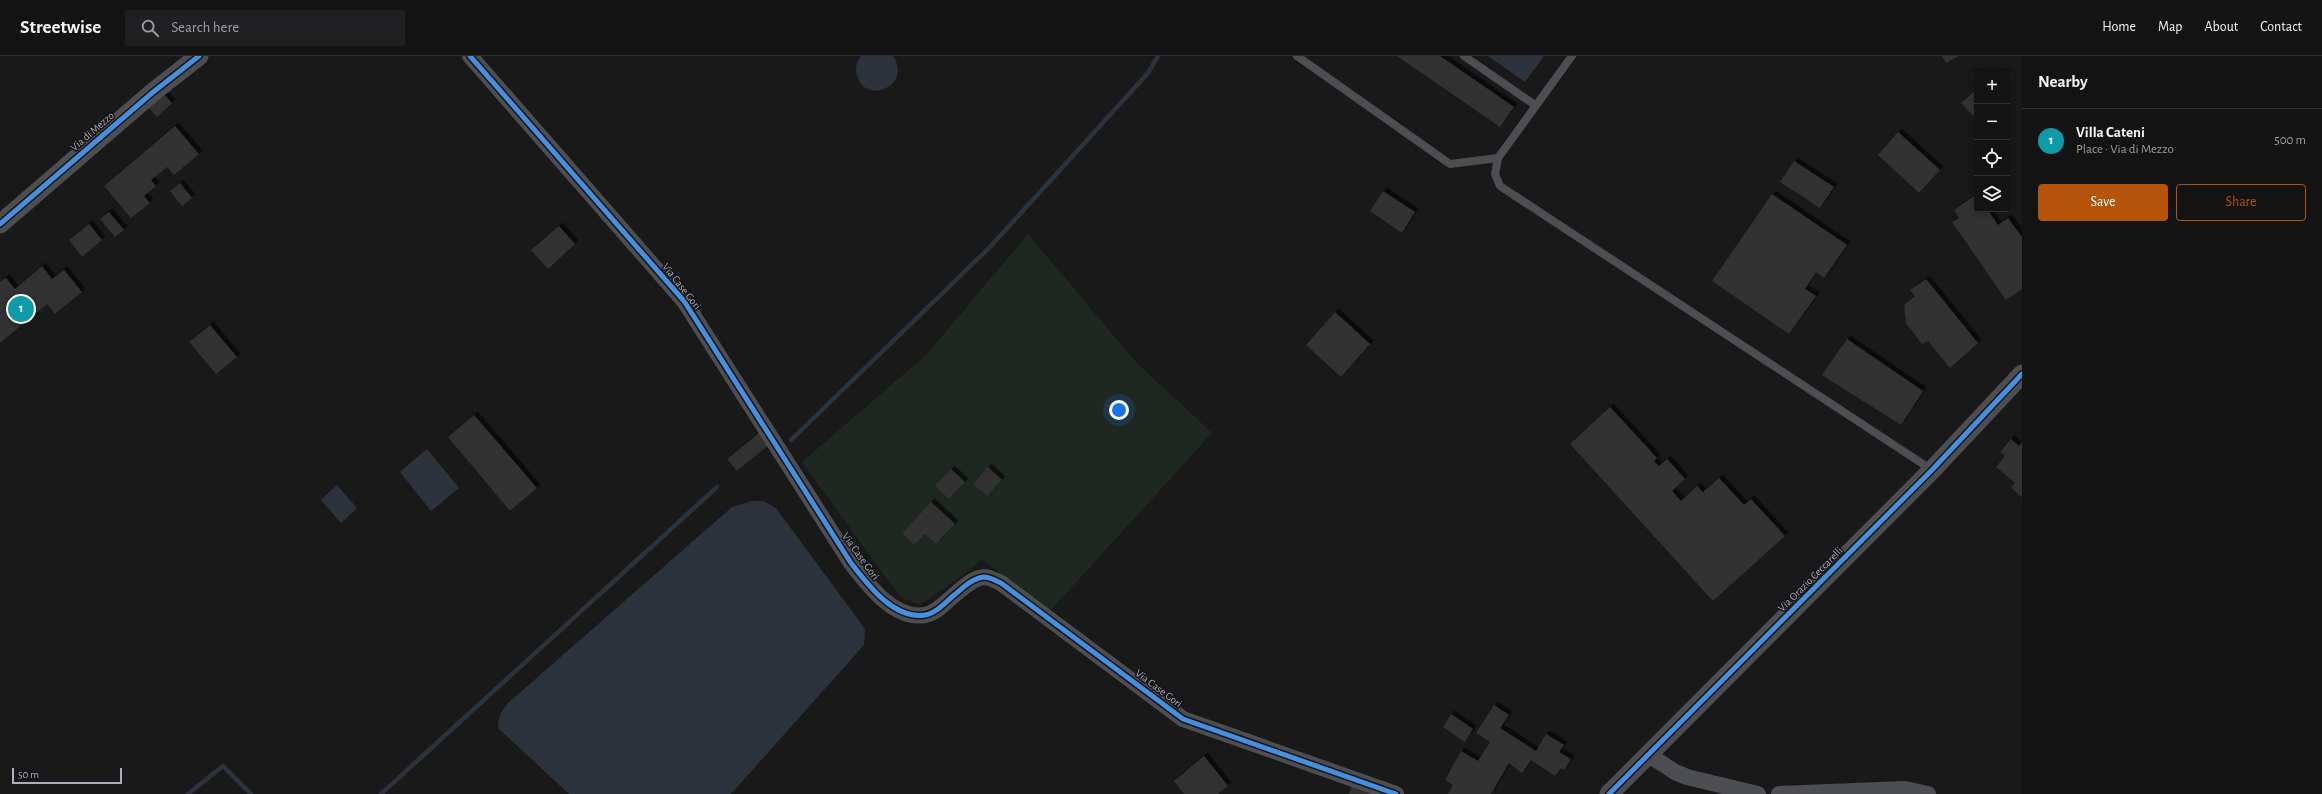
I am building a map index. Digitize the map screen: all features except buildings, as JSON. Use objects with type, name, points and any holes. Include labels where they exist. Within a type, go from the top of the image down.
[{"type":"street","name":"Via di Mezzo","points":[[0,224],[152,92],[199,56]]},
{"type":"street","name":"Via Case Gori","points":[[470,56],[684,300],[851,563],[873,590],[886,601],[900,610],[914,614],[926,615],[935,611],[971,582],[985,577],[994,580],[1001,583],[1183,719],[1396,794]]},
{"type":"street","name":"Via Orazio Ceccarelli","points":[[1609,794],[1932,470],[2022,374]]},
{"type":"street","points":[[1649,754],[1675,772],[1686,777],[1758,794]]},
{"type":"street","points":[[1779,794],[1904,789],[1928,794]]},
{"type":"lane","points":[[1297,56],[1450,164],[1498,158]]},
{"type":"lane","points":[[1464,56],[1535,105]]},
{"type":"lane","points":[[1572,56],[1498,158],[1495,166],[1496,180],[1500,186],[1932,470]]},
{"type":"shaded area","points":[[861,56],[893,56],[898,66],[897,76],[893,83],[878,91],[869,90],[862,85],[856,71],[857,63]]},
{"type":"shaded area","points":[[1488,56],[1544,56],[1525,82]]},
{"type":"shaded area","points":[[1028,234],[1135,361],[1212,433],[1049,612],[982,559],[966,573],[920,605],[901,598],[802,462],[927,354]]},
{"type":"shaded area","points":[[427,449],[459,488],[431,511],[400,472]]},
{"type":"shaded area","points":[[337,485],[357,508],[341,523],[321,500]]},
{"type":"shaded area","points":[[752,501],[763,501],[776,508],[865,629],[864,645],[731,794],[569,794],[499,729],[498,721],[502,712],[508,703],[732,507]]},
{"type":"waterway","points":[[791,440],[989,248],[1148,73],[1158,56]]},
{"type":"waterway","points":[[381,794],[717,487]]},
{"type":"waterway","points":[[188,794],[223,766],[251,794]]},
{"type":"cycle path","points":[[0,224],[152,93],[199,56]]},
{"type":"cycle path","points":[[470,56],[684,301],[851,563],[865,581],[892,607],[914,615],[929,614],[944,605],[975,579],[984,577],[991,578],[1001,583],[1183,719],[1396,794]]},
{"type":"cycle path","points":[[1609,794],[1932,470],[2022,374]]},
{"type":"place","name":"Villa Cateni","points":[[21,309]]}]
